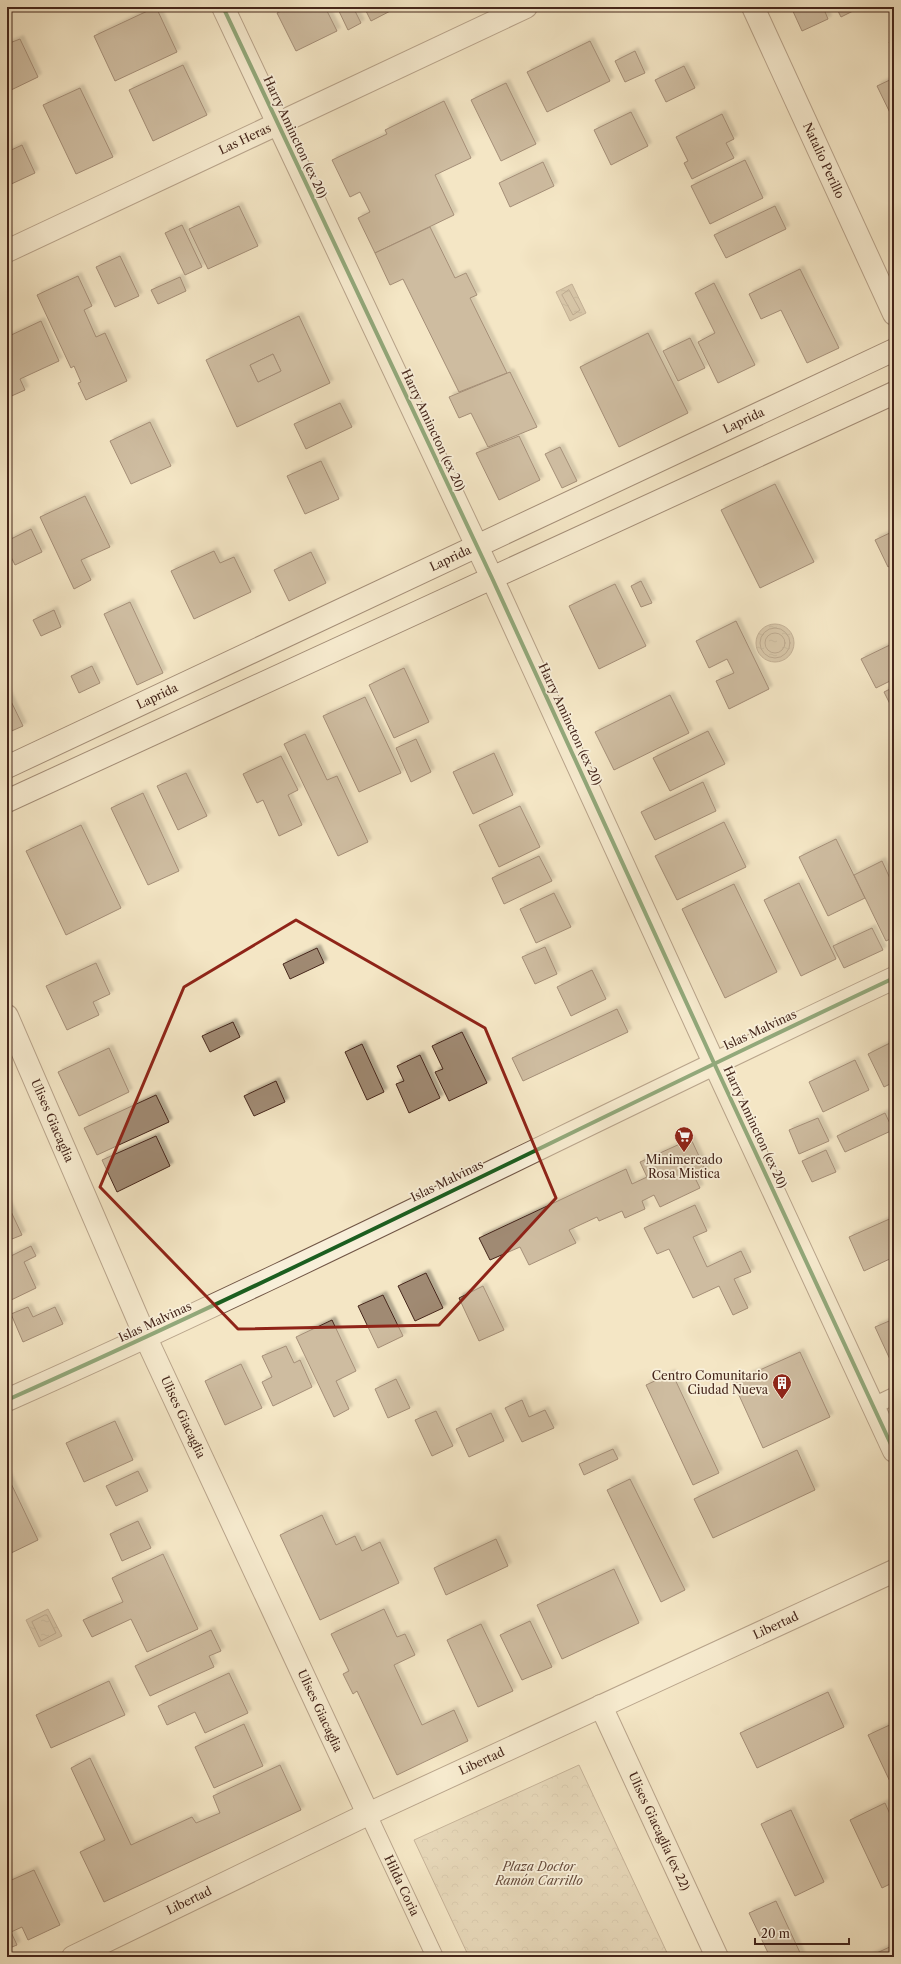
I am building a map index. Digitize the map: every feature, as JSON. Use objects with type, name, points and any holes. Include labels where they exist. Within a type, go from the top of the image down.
[{"type":"street","name":"Harry Amincton (ex 20)","points":[[223,7],[492,578],[714,1063],[894,1451]]},
{"type":"street","name":"Las Heras","points":[[7,251],[526,7]]},
{"type":"street","name":"Natalio Perillo","points":[[753,7],[894,314]]},
{"type":"street","name":"Laprida","points":[[7,767],[894,350]]},
{"type":"street","points":[[7,801],[894,393]]},
{"type":"street","name":"Islas Malvinas","points":[[7,1400],[146,1338],[714,1063],[894,978]]},
{"type":"street","name":"Ulises Giacaglia","points":[[7,1016],[146,1338],[368,1814]]},
{"type":"street","name":"Libertad","points":[[73,1957],[368,1814],[894,1571]]},
{"type":"street","name":"Ulises Giacaglia (ex 22)","points":[[601,1706],[717,1957]]},
{"type":"lane","points":[[873,1406],[894,1396]]},
{"type":"lane","name":"Hilda Coria","points":[[368,1814],[435,1957]]},
{"type":"highlighted area","points":[[296,920],[485,1028],[556,1198],[439,1325],[238,1329],[100,1187],[184,987]]},
{"type":"green space","name":"Plaza Doctor Ramón Carrillo","points":[[579,1765],[669,1957],[469,1957],[414,1840]]},
{"type":"water","points":[[572,284],[586,313],[570,321],[556,292]]},
{"type":"water","points":[[771,624],[779,624],[789,629],[793,636],[793,650],[789,657],[779,662],[771,662],[761,657],[759,654],[756,647],[756,639],[761,629],[764,627]]},
{"type":"water","points":[[48,1609],[62,1636],[39,1647],[26,1620]]},
{"type":"building","points":[[156,7],[177,52],[115,81],[94,36]]},
{"type":"building","points":[[289,7],[325,7],[337,31],[296,51],[277,13]]},
{"type":"building","points":[[337,7],[353,7],[361,23],[348,30]]},
{"type":"building","points":[[364,7],[398,7],[371,21]]},
{"type":"building","points":[[791,7],[823,7],[828,19],[802,31]]},
{"type":"building","points":[[836,7],[861,7],[841,17]]},
{"type":"building","points":[[20,39],[38,77],[9,91],[7,86],[7,44]]},
{"type":"building","points":[[894,39],[894,51],[889,42]]},
{"type":"building","points":[[590,41],[610,81],[547,112],[527,72]]},
{"type":"building","points":[[635,51],[645,73],[625,82],[615,61]]},
{"type":"building","points":[[183,65],[207,115],[153,141],[129,90]]},
{"type":"building","points":[[684,66],[695,88],[666,102],[655,80]]},
{"type":"building","points":[[894,78],[894,121],[877,86]]},
{"type":"building","points":[[506,83],[536,144],[501,161],[471,100]]},
{"type":"building","points":[[80,88],[113,157],[76,174],[43,105]]},
{"type":"building","points":[[444,101],[471,158],[435,175],[454,215],[375,253],[358,218],[370,212],[360,192],[350,197],[332,160],[387,134],[385,130]]},
{"type":"building","points":[[631,112],[648,146],[611,165],[594,130]]},
{"type":"building","points":[[722,114],[734,139],[726,143],[734,158],[692,179],[684,163],[688,161],[676,137]]},
{"type":"building","points":[[22,145],[35,173],[7,186],[7,152]]},
{"type":"building","points":[[745,160],[763,198],[710,224],[691,186]]},
{"type":"building","points":[[543,162],[554,186],[510,207],[499,183]]},
{"type":"building","points":[[239,206],[258,246],[208,269],[189,229]]},
{"type":"building","points":[[775,206],[786,229],[726,258],[714,235]]},
{"type":"building","points":[[182,225],[202,267],[185,275],[165,233]]},
{"type":"building","points":[[430,227],[455,278],[466,273],[477,295],[470,298],[507,373],[459,392],[403,279],[390,285],[375,253]]},
{"type":"building","points":[[120,256],[139,296],[115,307],[96,267]]},
{"type":"building","points":[[800,269],[839,348],[807,363],[781,310],[761,319],[749,294]]},
{"type":"building","points":[[78,276],[92,306],[84,310],[96,337],[105,333],[127,381],[86,400],[78,383],[81,382],[74,366],[71,368],[37,295]]},
{"type":"building","points":[[180,277],[186,291],[158,304],[151,290]]},
{"type":"building","points":[[714,283],[755,365],[718,383],[698,342],[715,333],[695,293]]},
{"type":"building","points":[[299,316],[330,383],[237,427],[206,360]],"holes":[[[273,354],[281,371],[258,382],[250,365]]]},
{"type":"building","points":[[41,321],[59,361],[20,379],[25,390],[7,398],[7,337]]},
{"type":"building","points":[[648,333],[688,413],[619,447],[580,367]]},
{"type":"building","points":[[690,338],[705,368],[678,381],[663,351]]},
{"type":"building","points":[[273,354],[281,371],[258,382],[250,365]]},
{"type":"building","points":[[510,372],[537,427],[488,447],[471,413],[459,418],[449,397]]},
{"type":"building","points":[[340,403],[352,427],[306,449],[294,424]]},
{"type":"building","points":[[150,422],[171,466],[131,484],[110,441]]},
{"type":"building","points":[[519,436],[540,480],[499,500],[476,453]]},
{"type":"building","points":[[560,447],[577,481],[562,488],[545,454]]},
{"type":"building","points":[[321,461],[339,499],[305,514],[287,476]]},
{"type":"building","points":[[775,484],[814,562],[760,588],[721,510]]},
{"type":"building","points":[[85,496],[110,547],[81,560],[91,580],[74,589],[40,517]]},
{"type":"building","points":[[31,529],[42,552],[15,565],[7,549],[7,541]]},
{"type":"building","points":[[894,531],[894,564],[888,567],[875,540]]},
{"type":"building","points":[[214,551],[220,563],[234,557],[251,592],[194,619],[171,571]]},
{"type":"building","points":[[311,552],[326,583],[289,601],[274,570]]},
{"type":"building","points":[[641,581],[652,603],[641,607],[631,586]]},
{"type":"building","points":[[615,584],[646,646],[599,669],[569,606]]},
{"type":"building","points":[[130,602],[163,673],[137,685],[104,614]]},
{"type":"building","points":[[54,610],[61,627],[41,636],[33,620]]},
{"type":"building","points":[[736,621],[769,689],[729,709],[716,681],[734,673],[727,659],[709,668],[696,641]]},
{"type":"building","points":[[894,643],[894,679],[876,688],[861,659]]},
{"type":"building","points":[[92,666],[100,683],[79,693],[71,676]]},
{"type":"building","points":[[404,668],[429,722],[394,738],[369,685]]},
{"type":"building","points":[[894,687],[894,712],[884,692]]},
{"type":"building","points":[[7,693],[23,726],[7,733]]},
{"type":"building","points":[[670,695],[689,733],[614,770],[595,732]]},
{"type":"building","points":[[365,697],[401,773],[359,792],[323,716]]},
{"type":"building","points":[[708,731],[725,764],[670,791],[653,758]]},
{"type":"building","points":[[305,734],[327,780],[337,776],[368,842],[338,856],[284,744]]},
{"type":"building","points":[[416,739],[431,772],[411,782],[396,748]]},
{"type":"building","points":[[494,753],[513,795],[473,814],[453,772]]},
{"type":"building","points":[[281,756],[298,790],[288,795],[302,825],[279,836],[263,800],[257,803],[243,774]]},
{"type":"building","points":[[186,773],[207,816],[178,830],[157,786]]},
{"type":"building","points":[[703,782],[716,811],[655,840],[641,812]]},
{"type":"building","points":[[143,793],[179,871],[148,885],[111,808]]},
{"type":"building","points":[[520,806],[540,847],[499,867],[479,825]]},
{"type":"building","points":[[724,822],[746,867],[677,900],[655,856]]},
{"type":"building","points":[[81,825],[121,908],[66,935],[26,851]]},
{"type":"building","points":[[836,839],[865,898],[828,916],[799,857]]},
{"type":"building","points":[[539,856],[552,881],[504,904],[492,878]]},
{"type":"building","points":[[882,861],[894,887],[894,937],[886,941],[854,875]]},
{"type":"building","points":[[799,883],[836,959],[801,976],[764,900]]},
{"type":"building","points":[[734,884],[777,972],[725,998],[682,909]]},
{"type":"building","points":[[554,893],[571,927],[536,943],[520,909]]},
{"type":"building","points":[[872,928],[883,950],[844,968],[833,946]]},
{"type":"building","points":[[545,947],[557,974],[535,984],[522,957]]},
{"type":"building","points":[[317,948],[324,963],[290,979],[283,964]]},
{"type":"building","points":[[96,963],[110,994],[93,1002],[99,1015],[67,1030],[46,986]]},
{"type":"building","points":[[592,970],[606,999],[571,1016],[557,987]]},
{"type":"building","points":[[617,1009],[628,1032],[523,1081],[512,1058]]},
{"type":"building","points":[[233,1022],[240,1037],[210,1052],[202,1036]]},
{"type":"building","points":[[462,1032],[487,1083],[449,1101],[435,1072],[443,1069],[432,1046]]},
{"type":"building","points":[[894,1041],[894,1082],[884,1087],[868,1054]]},
{"type":"building","points":[[362,1044],[384,1092],[367,1100],[345,1052]]},
{"type":"building","points":[[109,1048],[129,1092],[79,1116],[58,1072]]},
{"type":"building","points":[[420,1055],[440,1098],[409,1113],[396,1084],[404,1081],[397,1066]]},
{"type":"building","points":[[855,1060],[869,1090],[823,1112],[809,1082]]},
{"type":"building","points":[[276,1081],[285,1102],[254,1116],[244,1096]]},
{"type":"building","points":[[156,1095],[169,1122],[97,1155],[84,1128]]},
{"type":"building","points":[[885,1113],[893,1130],[845,1152],[837,1136]]},
{"type":"building","points":[[818,1118],[829,1141],[799,1154],[789,1130]]},
{"type":"building","points":[[156,1136],[170,1166],[117,1192],[102,1160]]},
{"type":"building","points":[[691,1139],[706,1171],[694,1176],[700,1188],[660,1207],[654,1195],[642,1201],[645,1209],[625,1218],[622,1211],[599,1221],[597,1217],[569,1230],[576,1243],[529,1265],[520,1247],[490,1260],[479,1238],[626,1169],[632,1184],[647,1177],[640,1162]]},
{"type":"building","points":[[826,1150],[836,1172],[812,1182],[802,1161]]},
{"type":"building","points":[[7,1203],[22,1235],[7,1241]]},
{"type":"building","points":[[695,1205],[707,1231],[693,1237],[707,1267],[741,1251],[751,1272],[734,1279],[748,1308],[733,1315],[719,1286],[693,1298],[669,1249],[657,1254],[644,1228]]},
{"type":"building","points":[[894,1217],[894,1257],[864,1271],[849,1237]]},
{"type":"building","points":[[31,1246],[36,1256],[24,1262],[36,1288],[7,1302],[7,1258]]},
{"type":"building","points":[[426,1273],[443,1308],[415,1321],[398,1286]]},
{"type":"building","points":[[483,1286],[504,1330],[479,1341],[459,1298]]},
{"type":"building","points":[[383,1295],[403,1336],[378,1348],[358,1306]]},
{"type":"building","points":[[28,1307],[33,1317],[55,1307],[63,1324],[23,1342],[11,1314]]},
{"type":"building","points":[[894,1319],[894,1368],[875,1327]]},
{"type":"building","points":[[332,1320],[356,1371],[336,1381],[349,1409],[334,1417],[296,1337]]},
{"type":"building","points":[[286,1346],[294,1363],[300,1360],[312,1387],[273,1406],[262,1382],[272,1377],[262,1356]]},
{"type":"building","name":"Centro Comunitario Ciudad Nueva","points":[[800,1352],[830,1417],[763,1448],[733,1382]]},
{"type":"building","points":[[241,1364],[262,1408],[225,1425],[205,1381]]},
{"type":"building","points":[[672,1373],[719,1473],[693,1485],[646,1385]]},
{"type":"building","points":[[396,1379],[410,1408],[388,1418],[375,1389]]},
{"type":"building","points":[[522,1400],[529,1417],[545,1410],[554,1428],[522,1442],[505,1408]]},
{"type":"building","points":[[436,1411],[453,1446],[432,1456],[415,1420]]},
{"type":"building","points":[[491,1413],[504,1441],[469,1457],[456,1429]]},
{"type":"building","points":[[115,1421],[133,1460],[84,1482],[66,1443]]},
{"type":"building","points":[[613,1449],[618,1459],[584,1475],[579,1464]]},
{"type":"building","points":[[797,1450],[815,1490],[713,1538],[694,1499]]},
{"type":"building","points":[[138,1471],[148,1491],[116,1506],[106,1486]]},
{"type":"building","points":[[7,1475],[38,1540],[7,1555]]},
{"type":"building","points":[[630,1479],[685,1590],[661,1602],[607,1490]]},
{"type":"building","points":[[322,1515],[336,1545],[355,1536],[362,1551],[380,1542],[399,1583],[320,1620],[280,1535]]},
{"type":"building","points":[[138,1521],[151,1548],[122,1561],[110,1534]]},
{"type":"building","points":[[496,1539],[508,1566],[446,1595],[434,1568]]},
{"type":"building","points":[[163,1554],[198,1629],[147,1652],[131,1619],[92,1637],[83,1620],[123,1602],[112,1578]]},
{"type":"building","points":[[614,1569],[639,1623],[562,1659],[537,1605]]},
{"type":"building","points":[[384,1609],[397,1637],[405,1634],[415,1655],[394,1665],[422,1725],[454,1710],[468,1741],[397,1775],[357,1691],[353,1694],[343,1674],[349,1671],[331,1634]]},
{"type":"building","points":[[530,1621],[552,1667],[522,1680],[500,1635]]},
{"type":"building","points":[[481,1624],[513,1691],[478,1707],[447,1640]]},
{"type":"building","points":[[211,1630],[221,1651],[209,1656],[214,1667],[150,1696],[135,1666]]},
{"type":"building","points":[[229,1673],[248,1713],[205,1733],[195,1712],[167,1725],[158,1706]]},
{"type":"building","points":[[109,1681],[125,1715],[51,1748],[36,1715]]},
{"type":"building","points":[[828,1692],[844,1727],[757,1768],[740,1733]]},
{"type":"building","points":[[894,1723],[894,1790],[868,1735]]},
{"type":"building","points":[[244,1724],[263,1766],[214,1788],[195,1747]]},
{"type":"building","points":[[90,1758],[131,1845],[192,1817],[196,1823],[220,1813],[213,1796],[280,1765],[301,1810],[104,1902],[80,1852],[105,1840],[71,1768]]},
{"type":"building","points":[[885,1803],[894,1823],[894,1882],[882,1888],[850,1820]]},
{"type":"building","points":[[791,1810],[824,1882],[795,1896],[761,1824]]},
{"type":"building","points":[[34,1870],[60,1925],[28,1940],[22,1927],[11,1932],[17,1945],[7,1949],[7,1882]]},
{"type":"building","points":[[776,1901],[802,1957],[770,1957],[749,1913]]},
{"type":"building","points":[[894,1945],[894,1957],[868,1957]]},
{"type":"cycle path","points":[[223,7],[492,578],[714,1063],[894,1451]]},
{"type":"cycle path","points":[[7,1400],[230,1298],[894,978]]},
{"type":"place","name":"Minimercado Rosa Mistica","points":[[684,1153]]},
{"type":"place","name":"Centro Comunitario Ciudad Nueva","points":[[782,1400]]}]
